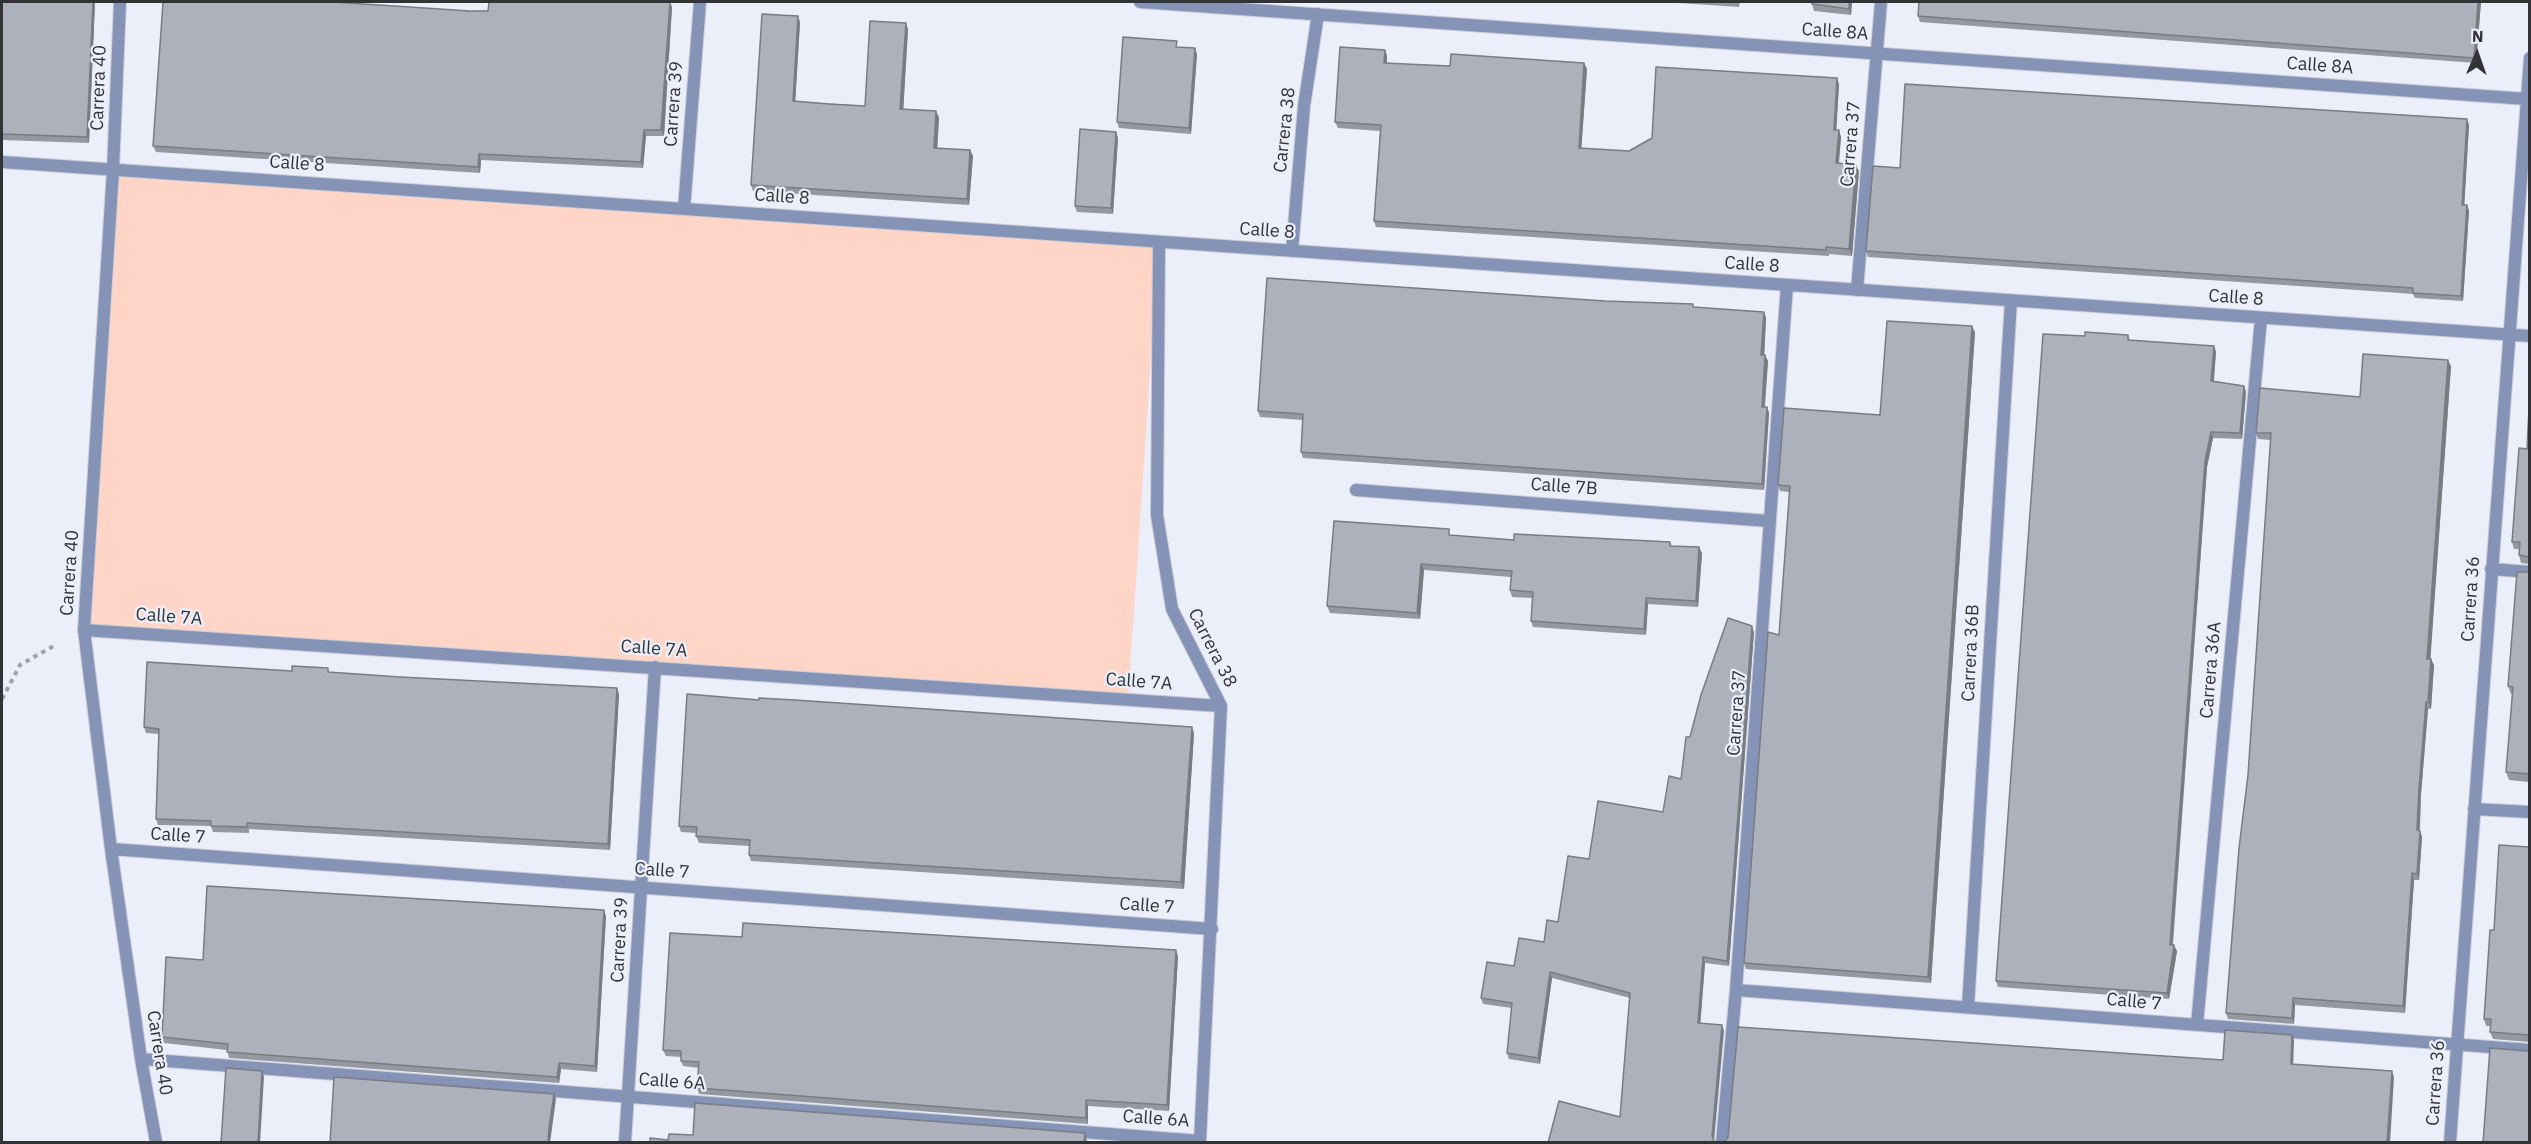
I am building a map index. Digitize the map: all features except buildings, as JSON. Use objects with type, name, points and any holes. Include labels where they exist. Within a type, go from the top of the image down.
[{"type":"street","name":"Carrera 40","points":[[120,2],[113,170],[84,630],[111,849],[141,1059],[156,1143]]},
{"type":"street","name":"Carrera 39","points":[[684,209],[700,2]]},
{"type":"street","name":"Calle 8A","points":[[1140,2],[2527,99]]},
{"type":"street","points":[[1339,15],[1340,2]]},
{"type":"street","name":"Carrera 37","points":[[1857,290],[1881,2]]},
{"type":"street","name":"Carrera 38","points":[[1292,251],[1304,106],[1318,14]]},
{"type":"street","name":"Carrera 36","points":[[2450,1143],[2529,57]]},
{"type":"street","name":"Calle 8","points":[[2,162],[2529,336]]},
{"type":"street","name":"Carrera 38","points":[[1159,242],[1157,515],[1172,609],[1221,706],[1200,1142]]},
{"type":"street","name":"Carrera 37","points":[[1722,1143],[1736,990],[1787,285]]},
{"type":"street","name":"Carrera 36B","points":[[1968,1007],[2011,300]]},
{"type":"street","name":"Carrera 36A","points":[[2197,1025],[2260,318]]},
{"type":"street","name":"Calle 7B","points":[[1356,490],[1769,521]]},
{"type":"street","points":[[2491,569],[2529,572]]},
{"type":"street","name":"Calle 7A","points":[[84,630],[1221,706]]},
{"type":"street","name":"Carrera 39","points":[[625,1143],[655,667]]},
{"type":"street","points":[[2474,808],[2529,812]]},
{"type":"street","name":"Calle 7","points":[[111,849],[1212,929]]},
{"type":"street","name":"Calle 7","points":[[1736,990],[2529,1050]]},
{"type":"street","name":"Calle 6A","points":[[141,1059],[1200,1142]]},
{"type":"path","points":[[2,699],[20,665],[84,630]]},
{"type":"shaded area","points":[[113,170],[1159,242],[1128,699],[84,630]]}]
